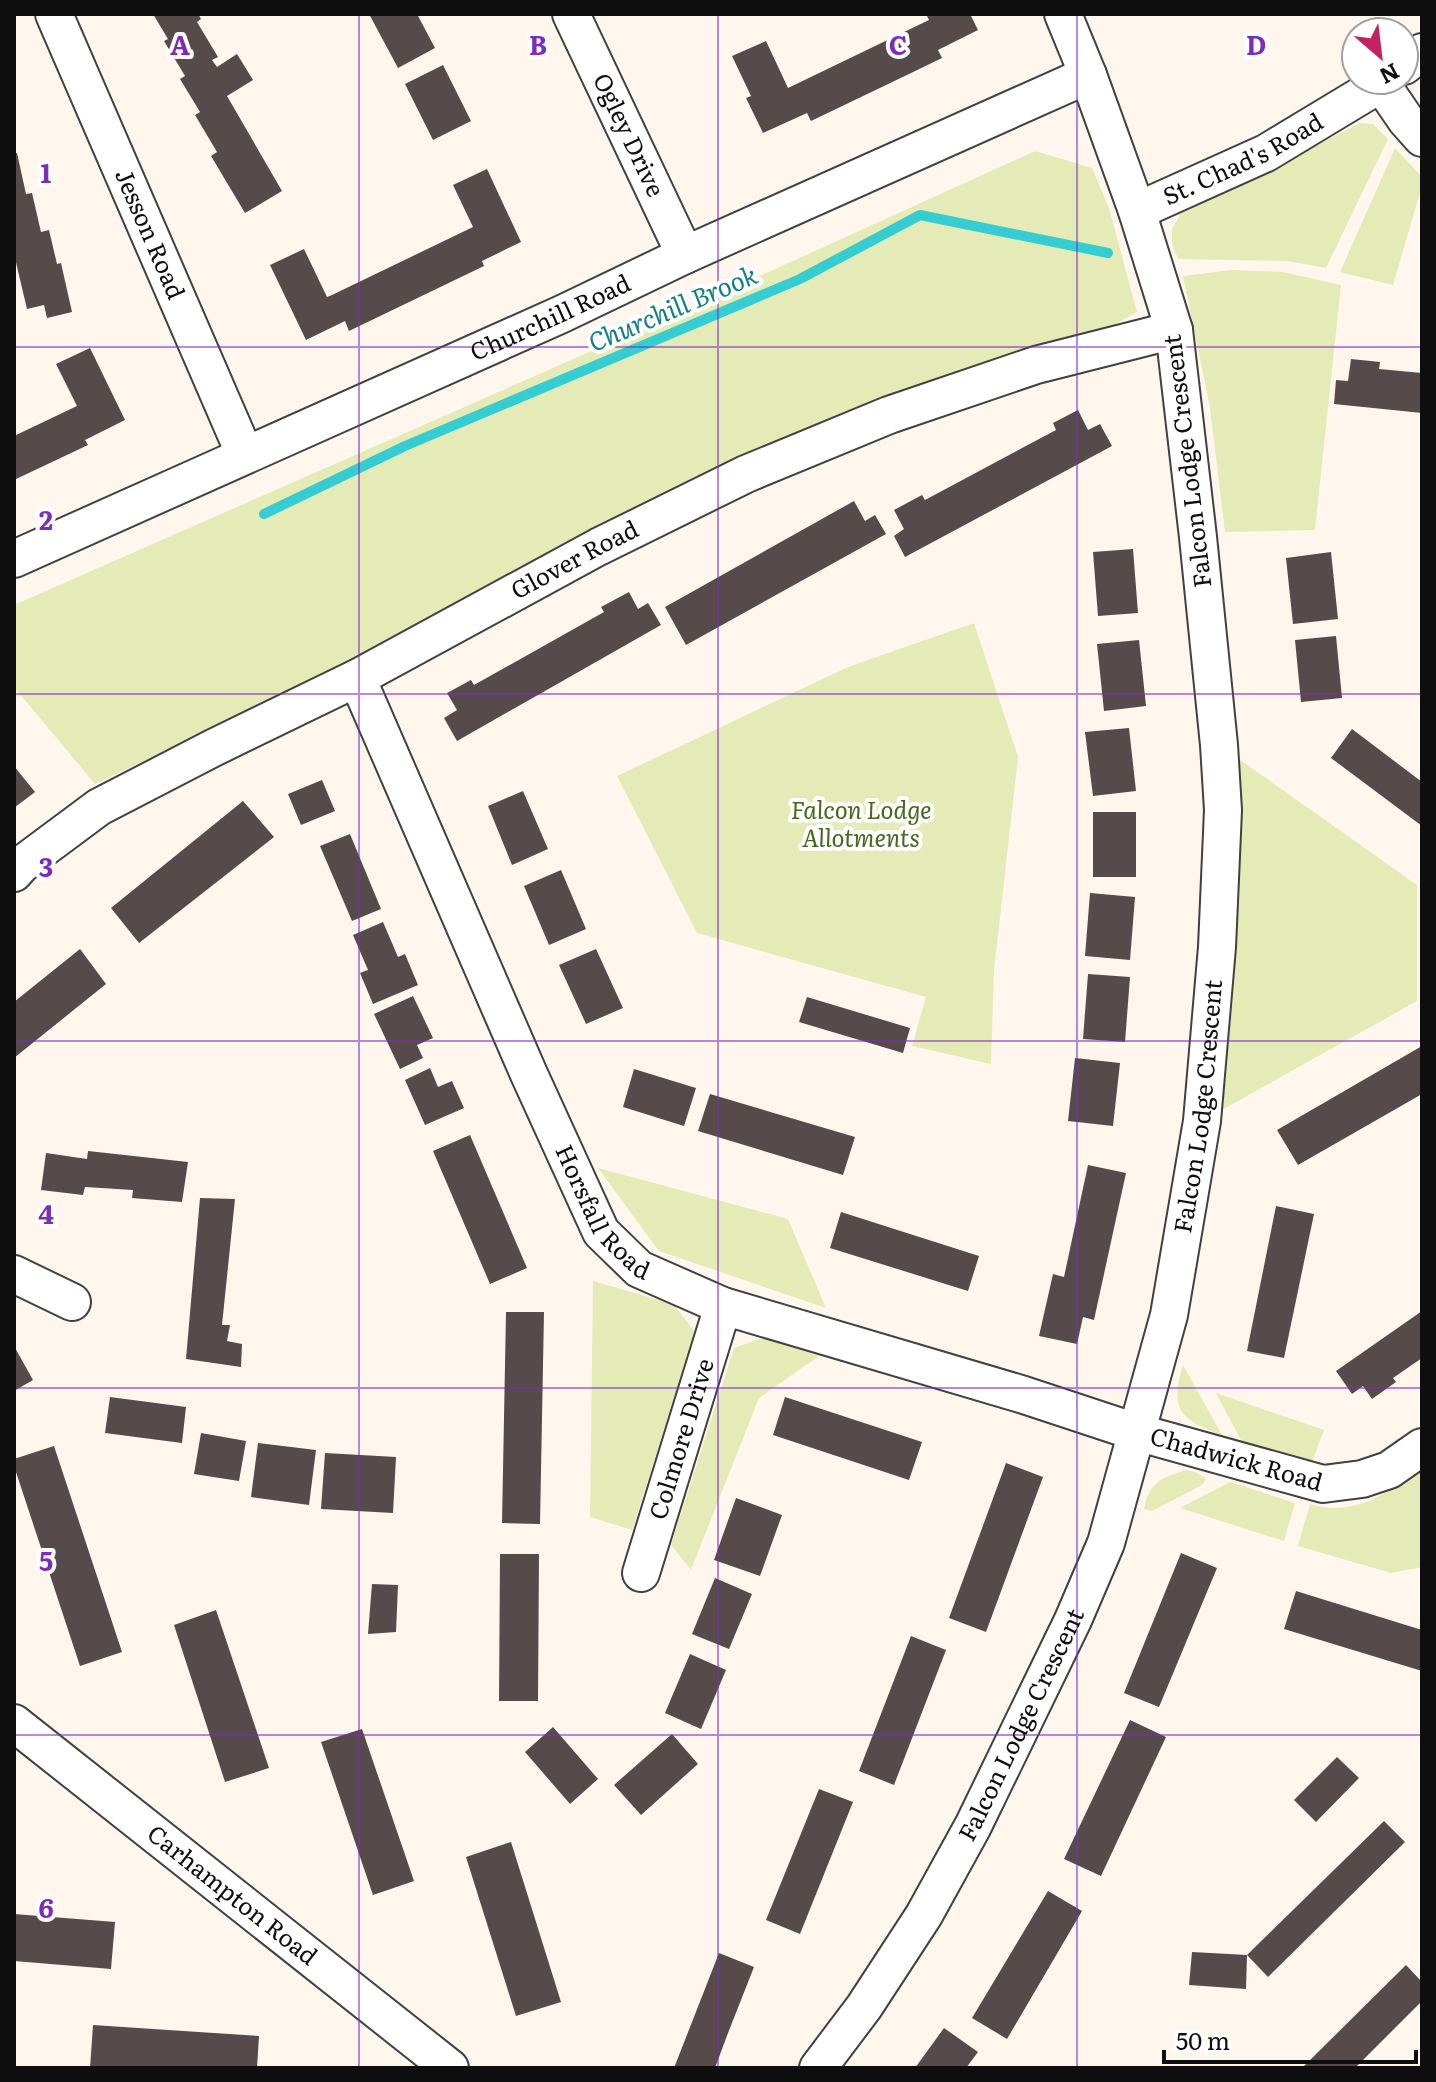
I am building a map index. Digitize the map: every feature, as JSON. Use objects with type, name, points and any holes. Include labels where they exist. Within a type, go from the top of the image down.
[{"type":"street","name":"Jesson Road","points":[[54,14],[245,455]]},
{"type":"street","name":"Ogley Drive","points":[[571,14],[685,255]]},
{"type":"street","name":"Falcon Lodge Crescent","points":[[818,2068],[864,2007],[915,1929],[973,1826],[1073,1620],[1106,1543],[1169,1315],[1202,1121],[1217,947],[1223,810],[1198,537],[1174,330],[1137,211],[1063,14]]},
{"type":"street","name":"Churchill Road","points":[[14,559],[1088,75]]},
{"type":"street","name":"St. Chad's Road","points":[[1137,211],[1266,153],[1360,96]]},
{"type":"street","points":[[1398,96],[1406,120],[1422,138]]},
{"type":"street","name":"Glover Road","points":[[14,873],[99,807],[357,678],[598,547],[746,474],[889,415],[1036,365],[1174,330]]},
{"type":"street","name":"Horsfall Road","points":[[357,678],[601,1232],[639,1269],[723,1306],[1009,1390],[1136,1432]]},
{"type":"street","points":[[14,1274],[72,1302]]},
{"type":"street","name":"Colmore Drive","points":[[641,1573],[723,1306]]},
{"type":"street","name":"Chadwick Road","points":[[1136,1432],[1323,1484],[1362,1479],[1389,1470],[1422,1447]]},
{"type":"street","name":"Carhampton Road","points":[[14,1723],[450,2068]]},
{"type":"green space","points":[[1360,123],[1373,124],[1388,139],[1326,268],[1287,261],[1178,259],[1172,244],[1172,229],[1183,209],[1244,183]]},
{"type":"green space","points":[[1395,148],[1422,177],[1422,186],[1393,285],[1340,272]]},
{"type":"green space","points":[[1035,151],[1092,168],[1109,208],[1137,312],[1114,325],[897,395],[338,670],[95,784],[14,687],[14,605],[685,310]]},
{"type":"green space","points":[[1231,270],[1283,272],[1341,285],[1315,530],[1225,532],[1210,408],[1183,276]]},
{"type":"green space","name":"Falcon Lodge Allotments","points":[[974,623],[1018,757],[994,970],[991,1064],[912,1046],[926,997],[697,933],[617,776],[848,667]]},
{"type":"green space","points":[[1219,745],[1417,885],[1417,1001],[1202,1121]]},
{"type":"green space","points":[[598,1168],[788,1219],[826,1308],[659,1251]]},
{"type":"green space","points":[[593,1281],[673,1304],[695,1332],[632,1530],[590,1517]]},
{"type":"green space","points":[[762,1338],[819,1356],[759,1398],[691,1570],[671,1545],[734,1348]]},
{"type":"green space","points":[[1183,1365],[1222,1435],[1197,1424],[1182,1412],[1177,1393]]},
{"type":"green space","points":[[1216,1393],[1324,1430],[1312,1462],[1242,1442]]},
{"type":"green space","points":[[1187,1470],[1206,1479],[1202,1485],[1152,1511],[1144,1509],[1149,1492],[1158,1482]]},
{"type":"green space","points":[[1422,1470],[1422,1567],[1391,1573],[1298,1546],[1310,1504],[1336,1508],[1359,1504],[1381,1495]]},
{"type":"green space","points":[[1230,1482],[1295,1503],[1284,1541],[1180,1508]]},
{"type":"building","points":[[153,14],[198,14],[201,19],[197,22],[218,57],[212,60],[217,67],[237,54],[253,80],[227,96],[282,191],[245,213],[211,156],[217,152],[195,115],[200,112],[180,79],[185,76],[164,41],[168,39]]},
{"type":"building","points":[[369,14],[417,14],[435,48],[398,68]]},
{"type":"building","points":[[926,14],[970,14],[978,30],[938,50],[942,58],[811,121],[807,113],[763,133],[746,98],[751,96],[732,56],[766,41],[788,88],[929,20]]},
{"type":"building","points":[[443,65],[471,121],[433,140],[405,84]]},
{"type":"building","points":[[14,153],[17,153],[26,194],[32,193],[41,232],[49,230],[57,264],[61,263],[72,312],[47,318],[44,305],[27,309],[14,254]]},
{"type":"building","points":[[487,169],[521,242],[482,261],[484,266],[349,331],[345,321],[306,340],[270,265],[304,249],[327,297],[332,295],[473,227],[453,185]]},
{"type":"building","points":[[90,348],[125,420],[85,440],[88,445],[14,480],[14,436],[77,406],[56,364]]},
{"type":"building","points":[[1351,359],[1380,362],[1379,369],[1422,373],[1422,413],[1334,404],[1336,380],[1348,381]]},
{"type":"building","points":[[1078,410],[1088,430],[1100,424],[1112,446],[905,557],[894,536],[904,529],[894,510],[922,495],[925,500],[1056,430],[1053,423]]},
{"type":"building","points":[[854,501],[865,521],[875,515],[886,534],[686,645],[665,607]]},
{"type":"building","points":[[1133,549],[1138,613],[1098,616],[1093,552]]},
{"type":"building","points":[[1331,552],[1338,619],[1293,624],[1286,558]]},
{"type":"building","points":[[629,592],[638,609],[648,603],[661,625],[457,741],[444,718],[457,710],[447,693],[471,680],[474,685],[604,612],[601,607]]},
{"type":"building","points":[[1336,636],[1342,698],[1301,702],[1295,640]]},
{"type":"building","points":[[1139,640],[1146,706],[1104,711],[1097,644]]},
{"type":"building","points":[[1129,728],[1136,791],[1093,796],[1085,732]]},
{"type":"building","points":[[1352,729],[1422,782],[1422,826],[1331,758]]},
{"type":"building","points":[[14,766],[35,792],[14,808]]},
{"type":"building","points":[[322,780],[335,811],[301,825],[288,794]]},
{"type":"building","points":[[523,791],[548,849],[512,865],[488,806]]},
{"type":"building","points":[[243,801],[274,837],[139,943],[111,908]]},
{"type":"building","points":[[1093,812],[1136,812],[1136,877],[1093,877]]},
{"type":"building","points":[[350,834],[381,909],[352,921],[320,846]]},
{"type":"building","points":[[561,870],[586,929],[549,945],[524,886]]},
{"type":"building","points":[[1090,893],[1135,897],[1130,960],[1085,956]]},
{"type":"building","points":[[383,922],[398,957],[405,954],[418,985],[373,1004],[360,973],[368,970],[353,935]]},
{"type":"building","points":[[80,949],[106,984],[14,1058],[14,1002]]},
{"type":"building","points":[[596,949],[623,1008],[586,1024],[559,965]]},
{"type":"building","points":[[1088,974],[1130,977],[1125,1042],[1083,1039]]},
{"type":"building","points":[[413,996],[433,1038],[417,1045],[423,1058],[400,1069],[374,1014]]},
{"type":"building","points":[[807,997],[910,1028],[903,1053],[799,1022]]},
{"type":"building","points":[[1422,1046],[1422,1094],[1298,1165],[1277,1130]]},
{"type":"building","points":[[1075,1058],[1120,1063],[1113,1126],[1068,1121]]},
{"type":"building","points":[[430,1068],[438,1087],[452,1081],[464,1108],[425,1125],[405,1080]]},
{"type":"building","points":[[634,1069],[696,1088],[684,1126],[623,1107]]},
{"type":"building","points":[[710,1094],[855,1137],[843,1175],[698,1131]]},
{"type":"building","points":[[470,1135],[527,1268],[490,1284],[433,1151]]},
{"type":"building","points":[[88,1151],[188,1162],[182,1202],[132,1198],[133,1190],[85,1187],[83,1195],[41,1190],[46,1153],[87,1159]]},
{"type":"building","points":[[1088,1165],[1126,1173],[1094,1320],[1083,1317],[1077,1344],[1039,1336],[1053,1274],[1064,1277]]},
{"type":"building","points":[[200,1198],[235,1199],[222,1325],[230,1325],[227,1341],[242,1344],[241,1367],[186,1359]]},
{"type":"building","points":[[1276,1206],[1314,1214],[1284,1358],[1247,1351]]},
{"type":"building","points":[[841,1212],[979,1256],[968,1291],[830,1248]]},
{"type":"building","points":[[1422,1311],[1422,1358],[1393,1378],[1396,1382],[1372,1399],[1363,1386],[1352,1394],[1336,1371]]},
{"type":"building","points":[[506,1312],[544,1312],[540,1524],[502,1523]]},
{"type":"building","points":[[14,1346],[33,1380],[14,1391]]},
{"type":"building","points":[[110,1397],[186,1407],[182,1443],[105,1433]]},
{"type":"building","points":[[785,1397],[922,1442],[909,1480],[773,1435]]},
{"type":"building","points":[[201,1433],[246,1441],[239,1481],[194,1474]]},
{"type":"building","points":[[258,1443],[316,1450],[309,1505],[251,1497]]},
{"type":"building","points":[[54,1446],[122,1652],[80,1666],[14,1466],[14,1459]]},
{"type":"building","points":[[325,1453],[396,1457],[393,1513],[321,1509]]},
{"type":"building","points":[[1006,1463],[1043,1477],[986,1632],[949,1618]]},
{"type":"building","points":[[736,1498],[782,1515],[760,1576],[714,1560]]},
{"type":"building","points":[[1181,1553],[1217,1568],[1159,1707],[1124,1693]]},
{"type":"building","points":[[500,1554],[539,1554],[538,1701],[499,1701]]},
{"type":"building","points":[[715,1578],[752,1594],[729,1649],[692,1634]]},
{"type":"building","points":[[372,1584],[398,1585],[396,1632],[368,1634]]},
{"type":"building","points":[[1296,1591],[1422,1630],[1422,1671],[1284,1629]]},
{"type":"building","points":[[216,1610],[269,1768],[225,1782],[174,1625]]},
{"type":"building","points":[[911,1636],[946,1650],[894,1785],[859,1771]]},
{"type":"building","points":[[690,1654],[726,1670],[701,1729],[665,1713]]},
{"type":"building","points":[[1130,1720],[1166,1737],[1101,1876],[1064,1859]]},
{"type":"building","points":[[553,1727],[598,1779],[570,1804],[525,1752]]},
{"type":"building","points":[[362,1729],[414,1881],[373,1895],[321,1742]]},
{"type":"building","points":[[672,1734],[698,1764],[641,1815],[614,1785]]},
{"type":"building","points":[[1337,1757],[1359,1778],[1316,1822],[1294,1800]]},
{"type":"building","points":[[819,1789],[853,1802],[800,1934],[766,1920]]},
{"type":"building","points":[[1384,1821],[1405,1842],[1268,1977],[1247,1955]]},
{"type":"building","points":[[511,1842],[561,2002],[516,2016],[466,1857]]},
{"type":"building","points":[[1048,1891],[1082,1911],[1007,2039],[972,2018]]},
{"type":"building","points":[[14,1914],[115,1922],[111,1969],[14,1961]]},
{"type":"building","points":[[1192,1952],[1247,1955],[1246,1989],[1189,1985]]},
{"type":"building","points":[[719,1953],[754,1967],[715,2068],[674,2068]]},
{"type":"building","points":[[1406,1965],[1422,1982],[1422,2001],[1355,2068],[1302,2068]]},
{"type":"building","points":[[93,2025],[259,2036],[257,2068],[90,2068]]},
{"type":"building","points":[[944,2028],[978,2052],[966,2068],[915,2068]]},
{"type":"waterway","name":"Churchill Brook","points":[[264,514],[405,446],[800,279],[920,215],[1108,253]]}]
